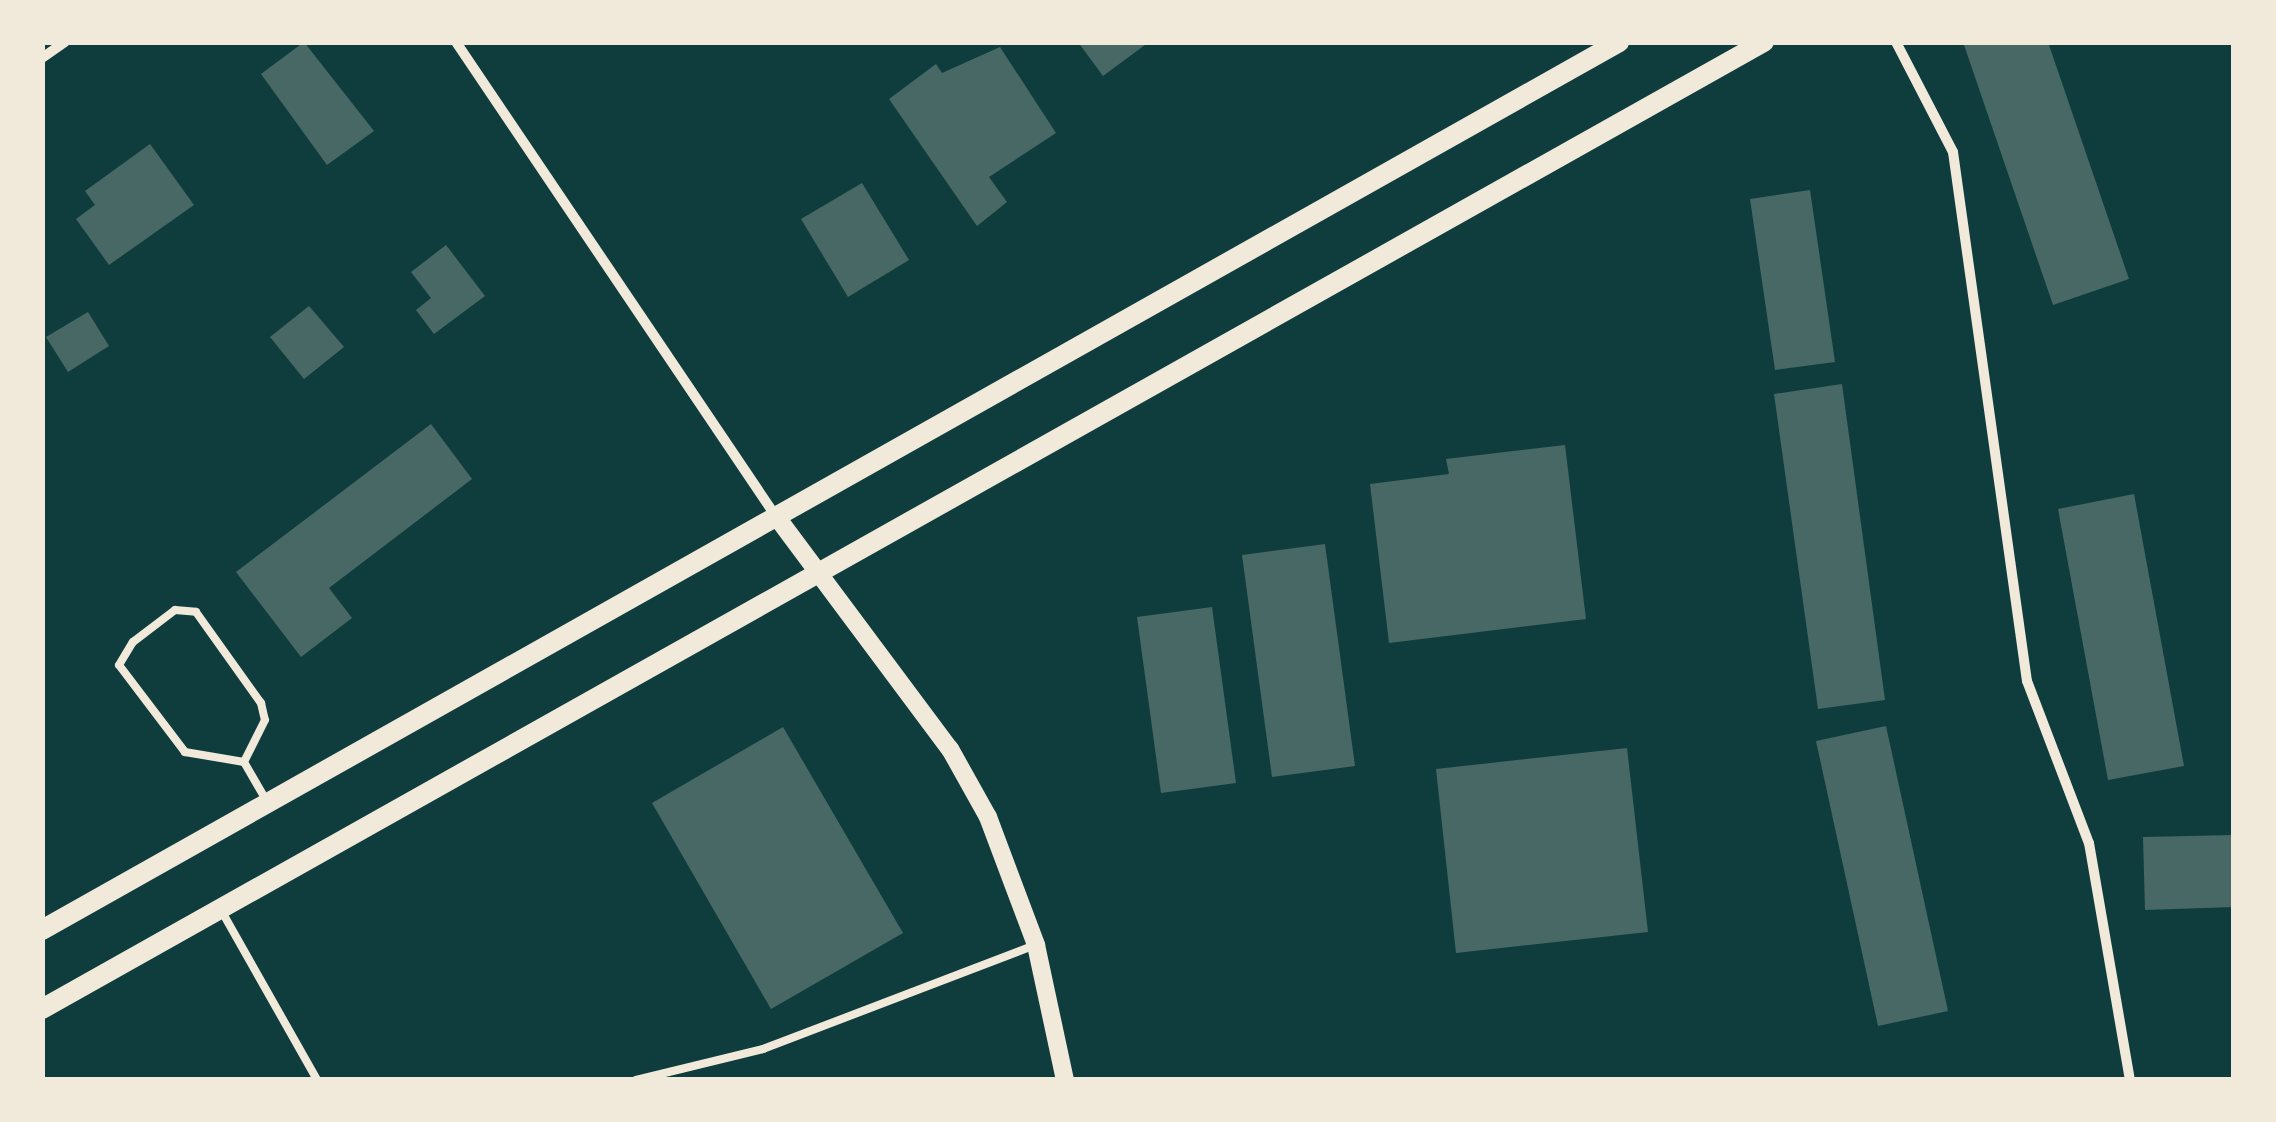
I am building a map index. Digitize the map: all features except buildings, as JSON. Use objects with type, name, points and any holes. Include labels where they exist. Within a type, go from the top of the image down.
[{"type":"main road","points":[[42,930],[779,520],[1619,42]]},
{"type":"main road","points":[[42,1009],[824,577],[1764,42]]},
{"type":"street","points":[[42,58],[65,42]]},
{"type":"street","points":[[456,42],[779,520],[950,748],[988,817],[1036,945],[1066,1080]]},
{"type":"street","points":[[1896,42],[1953,152],[2027,681],[2089,843],[2130,1080]]},
{"type":"lane","points":[[176,610],[196,612],[261,703],[265,720],[244,762],[185,752],[119,665],[132,642],[176,610]]},
{"type":"lane","points":[[244,762],[268,804]]},
{"type":"lane","points":[[221,910],[316,1080]]},
{"type":"lane","points":[[636,1080],[763,1049],[1036,945]]}]
